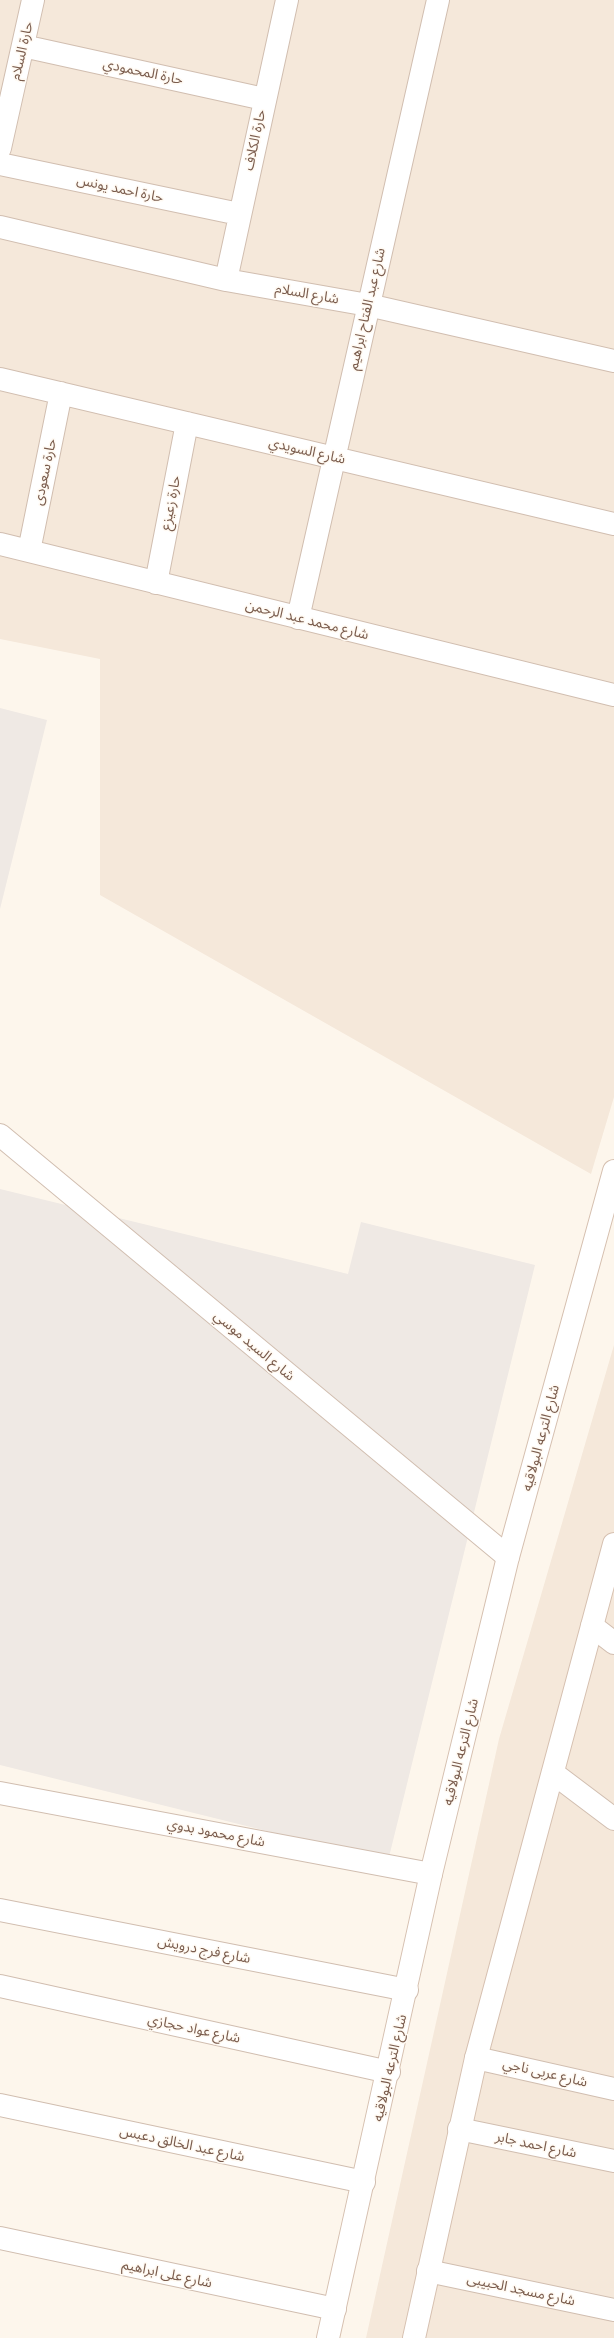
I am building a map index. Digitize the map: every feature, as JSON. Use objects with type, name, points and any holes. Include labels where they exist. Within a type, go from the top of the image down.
[{"type":"street","name":"حارة السلام","points":[[0,148],[33,0]]},
{"type":"street","name":"حارة الكلاف","points":[[226,280],[264,98],[287,0]]},
{"type":"street","name":"شارع عبد الفتاح ابراهيم","points":[[298,618],[438,0]]},
{"type":"street","name":"حارة المحمودي","points":[[23,46],[264,98]]},
{"type":"street","name":"حارة احمد يونس","points":[[0,164],[239,214]]},
{"type":"street","name":"شارع السلام","points":[[0,227],[226,280],[368,305],[614,361]]},
{"type":"street","name":"شارع السويدي","points":[[0,379],[614,524]]},
{"type":"street","name":"حارة سعودى","points":[[29,551],[61,393]]},
{"type":"street","name":"حارة زعيزع","points":[[156,582],[187,423]]},
{"type":"street","name":"شارع محمد عبد الرحمن","points":[[0,544],[614,695]]},
{"type":"street","name":"شارع السيد موسي","points":[[0,1135],[508,1557]]},
{"type":"street","name":"شارع الترعه البولاقيه","points":[[328,2338],[389,2072],[432,1874],[508,1557],[614,1171]]},
{"type":"street","points":[[414,2338],[459,2129],[476,2058],[614,1544]]},
{"type":"street","points":[[592,1626],[614,1643]]},
{"type":"street","points":[[553,1772],[614,1819]]},
{"type":"street","name":"شارع محمود بدوي","points":[[0,1793],[432,1874]]},
{"type":"street","name":"شارع فرج درويش","points":[[0,1910],[407,1990]]},
{"type":"street","name":"شارع عواد حجازي","points":[[0,1986],[389,2072]]},
{"type":"street","name":"شارع عربى ناجي","points":[[476,2058],[614,2089]]},
{"type":"street","name":"شارع عبد الخالق دعبس","points":[[0,2105],[364,2182]]},
{"type":"street","name":"شارع احمد جابر","points":[[459,2129],[614,2161]]},
{"type":"street","name":"شارع على ابراهيم","points":[[0,2238],[335,2309]]},
{"type":"street","name":"شارع مسجد الحبيبى","points":[[428,2271],[614,2310]]},
{"type":"shaded area","points":[[0,0],[614,0],[614,1097],[591,1174],[100,895],[100,659],[0,639]]},
{"type":"shaded area","points":[[0,708],[47,720],[0,909]]},
{"type":"shaded area","points":[[0,1189],[348,1274],[361,1222],[535,1265],[388,1861],[0,1765]]},
{"type":"shaded area","points":[[614,1345],[614,2338],[366,2338],[499,1739]]}]
